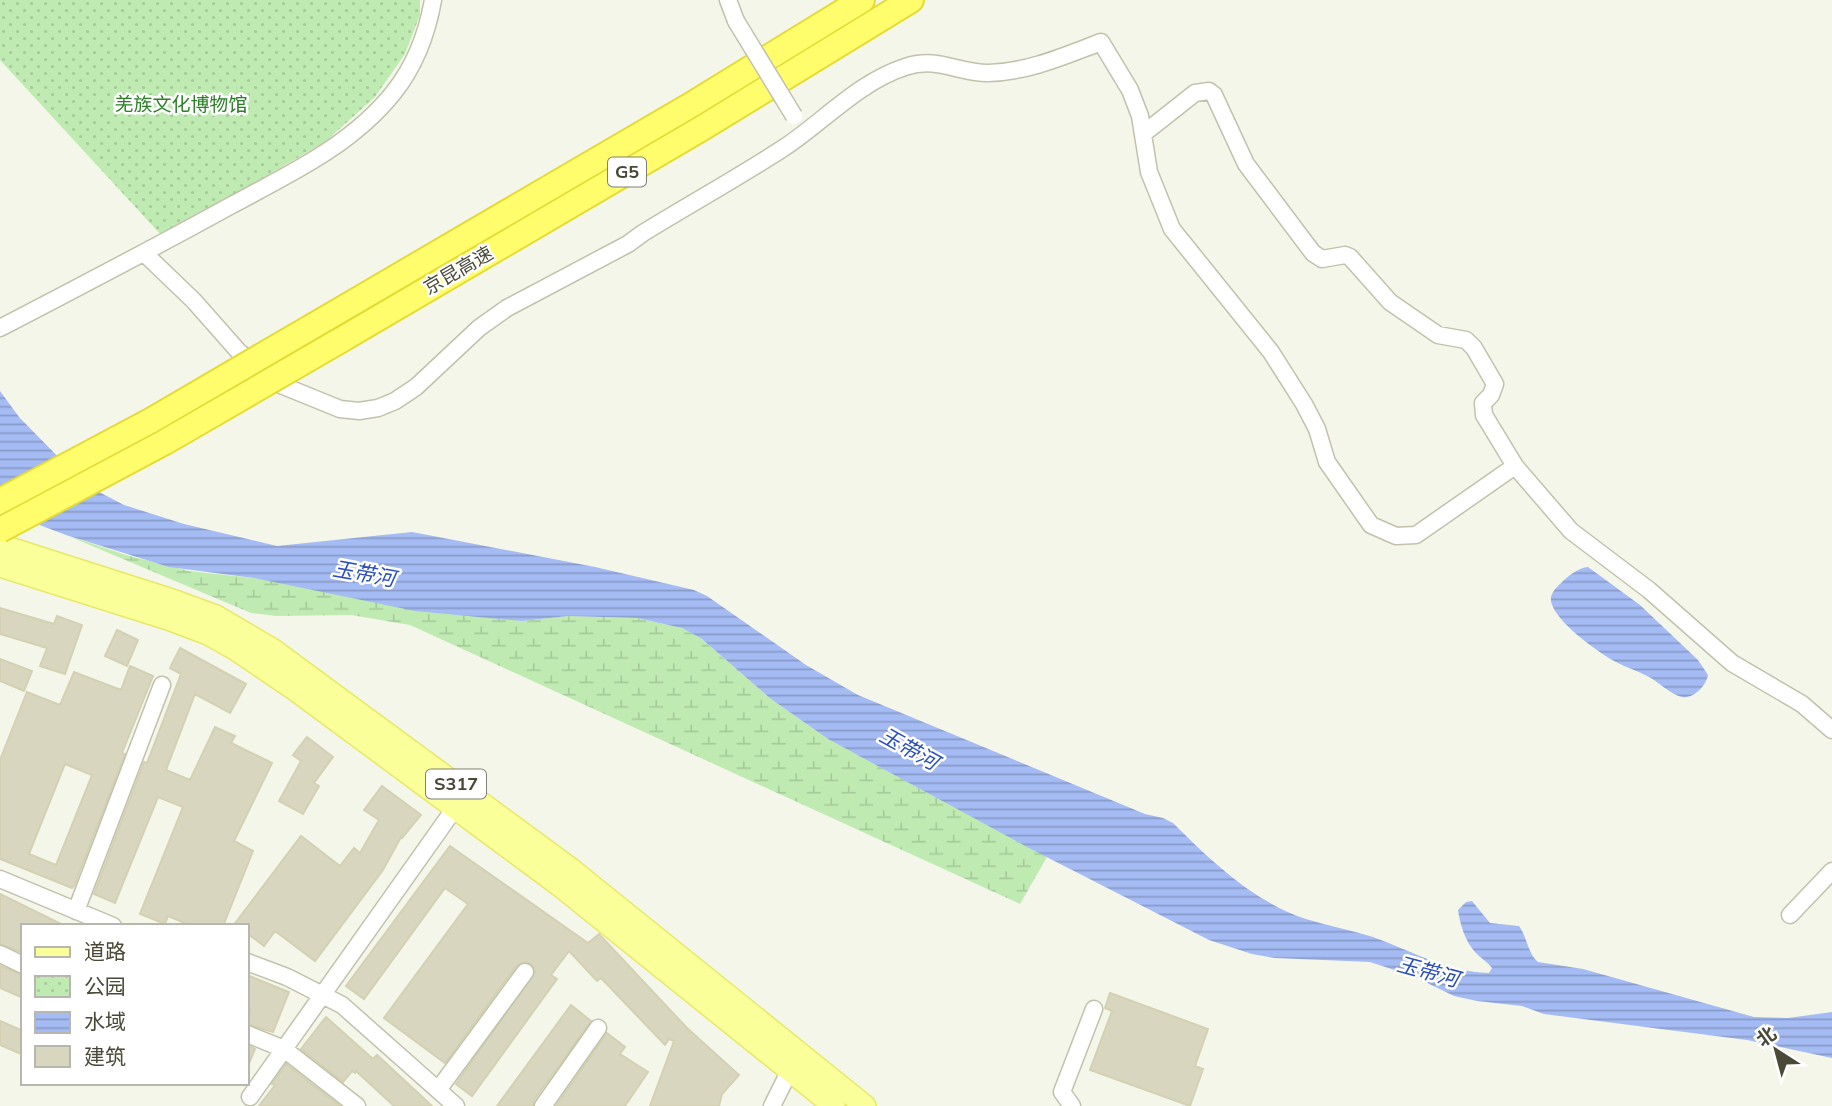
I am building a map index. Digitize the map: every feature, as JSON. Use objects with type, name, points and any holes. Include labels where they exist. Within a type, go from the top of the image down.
[{"type":"highway","name":"京昆高速","points":[[0,501],[152,420],[691,105],[862,0]]},
{"type":"highway","name":"京昆高速","points":[[0,530],[153,449],[341,340],[704,127],[911,0]]},
{"type":"main road","name":"S317","points":[[0,545],[216,616],[272,649],[582,877],[866,1106]]},
{"type":"main road","name":"S317","points":[[0,566],[208,634],[261,665],[590,909],[834,1106]]},
{"type":"street","points":[[0,328],[324,155],[370,118],[393,93],[417,56],[433,0]]},
{"type":"street","points":[[728,0],[736,21],[803,133]]},
{"type":"street","points":[[144,253],[194,301],[239,352],[282,385],[340,409],[359,411],[378,408],[416,387],[479,328],[507,308],[628,244],[803,133],[865,87],[905,67],[929,62],[984,73],[1009,72],[1101,43],[1130,90],[1140,116],[1149,172],[1172,229],[1271,352],[1317,429],[1328,462],[1371,524],[1396,536],[1416,535],[1515,466]]},
{"type":"street","points":[[1143,134],[1195,93],[1209,91],[1214,94],[1246,164],[1313,253],[1322,259],[1345,255],[1350,257],[1390,302],[1438,335],[1449,339],[1460,338],[1475,348],[1495,384],[1482,409],[1515,466],[1571,531],[1649,590],[1732,663],[1802,704],[1832,730]]},
{"type":"street","points":[[76,911],[162,685]]},
{"type":"street","points":[[250,1097],[455,808]]},
{"type":"street","points":[[1790,915],[1832,871]]},
{"type":"street","points":[[0,879],[108,924]]},
{"type":"street","points":[[0,954],[21,964]]},
{"type":"street","points":[[248,961],[287,976],[342,1005],[456,1106]]},
{"type":"street","points":[[438,1090],[525,972]]},
{"type":"street","points":[[1072,1106],[1062,1092],[1094,1009]]},
{"type":"street","points":[[543,1106],[598,1028]]},
{"type":"street","points":[[248,1034],[284,1049],[357,1106]]},
{"type":"street","points":[[772,1106],[790,1070]]},
{"type":"green space","name":"羌族文化博物馆","points":[[0,0],[420,0],[420,15],[405,54],[375,97],[325,142],[162,236],[0,60]]},
{"type":"green space","points":[[66,535],[126,555],[189,571],[254,578],[522,621],[568,616],[637,618],[682,628],[702,639],[771,699],[828,739],[1047,857],[1020,904],[410,625],[351,615],[276,616],[251,613]]},
{"type":"water","name":"玉带河","points":[[0,391],[19,417],[68,467],[101,493],[124,505],[184,524],[277,546],[412,532],[595,567],[694,590],[707,596],[806,665],[858,695],[1145,814],[1173,823],[1234,879],[1287,912],[1373,937],[1444,965],[1489,973],[1492,968],[1471,948],[1460,921],[1458,910],[1466,902],[1472,901],[1490,923],[1519,926],[1538,962],[1583,969],[1754,1017],[1788,1018],[1832,1012],[1832,1058],[1747,1040],[1544,1014],[1522,1006],[1454,996],[1413,976],[1370,962],[1275,958],[1252,954],[1209,940],[1029,848],[828,739],[771,699],[702,639],[682,628],[637,618],[568,616],[522,621],[415,611],[254,578],[169,567],[66,535],[0,510]]},
{"type":"water","points":[[1588,567],[1640,605],[1698,660],[1708,675],[1698,692],[1687,697],[1672,693],[1649,677],[1607,656],[1565,624],[1552,605],[1551,597],[1569,576]]},
{"type":"building","points":[[0,608],[54,624],[57,616],[82,625],[65,674],[40,666],[47,648],[0,634]]},
{"type":"building","points":[[117,630],[138,640],[127,666],[105,656]]},
{"type":"building","points":[[180,648],[246,684],[230,713],[195,694],[166,770],[190,780],[215,727],[235,736],[231,743],[272,763],[234,841],[253,851],[224,924],[187,924],[168,916],[165,924],[140,914],[183,807],[158,797],[115,903],[94,894],[181,674],[170,668]]},
{"type":"building","points":[[0,659],[32,671],[24,691],[0,681]]},
{"type":"building","points":[[130,666],[153,676],[74,886],[72,888],[0,859],[0,760],[27,692],[60,705],[74,672],[121,690]],"holes":[[[65,764],[92,775],[56,865],[29,854]]]},
{"type":"building","points":[[307,737],[333,757],[314,783],[319,786],[303,814],[279,801],[301,761],[293,755]]},
{"type":"building","points":[[382,786],[421,815],[401,837],[383,870],[315,961],[275,931],[264,946],[248,934],[248,924],[235,924],[301,836],[340,866],[354,848],[360,853],[379,820],[364,810]]},
{"type":"building","points":[[450,846],[588,943],[599,934],[687,1028],[739,1075],[722,1094],[719,1106],[650,1106],[674,1041],[669,1039],[665,1045],[601,978],[597,981],[569,951],[551,975],[557,979],[472,1096],[456,1084],[535,972],[534,967],[527,962],[517,965],[445,1063],[384,1018],[468,904],[445,888],[364,999],[346,986]]},
{"type":"building","points":[[0,894],[61,924],[21,924],[21,952],[0,944]]},
{"type":"building","points":[[0,966],[21,974],[21,997],[0,988]]},
{"type":"building","points":[[248,975],[289,992],[273,1032],[248,1024],[251,1009],[248,1008]]},
{"type":"building","points":[[1110,993],[1208,1029],[1195,1066],[1203,1069],[1190,1106],[1090,1070],[1112,1011],[1105,1008]]},
{"type":"building","points":[[571,1005],[591,1021],[534,1100],[533,1106],[497,1106]]},
{"type":"building","points":[[326,1017],[373,1059],[377,1055],[432,1106],[394,1106],[356,1071],[352,1071],[343,1082],[301,1049]]},
{"type":"building","points":[[0,1021],[21,1030],[21,1054],[0,1045]]},
{"type":"building","points":[[607,1033],[625,1047],[620,1054],[648,1072],[625,1106],[556,1106]]},
{"type":"building","points":[[248,1046],[255,1049],[248,1066]]},
{"type":"building","points":[[286,1064],[340,1106],[259,1106],[275,1085],[272,1084]]}]
